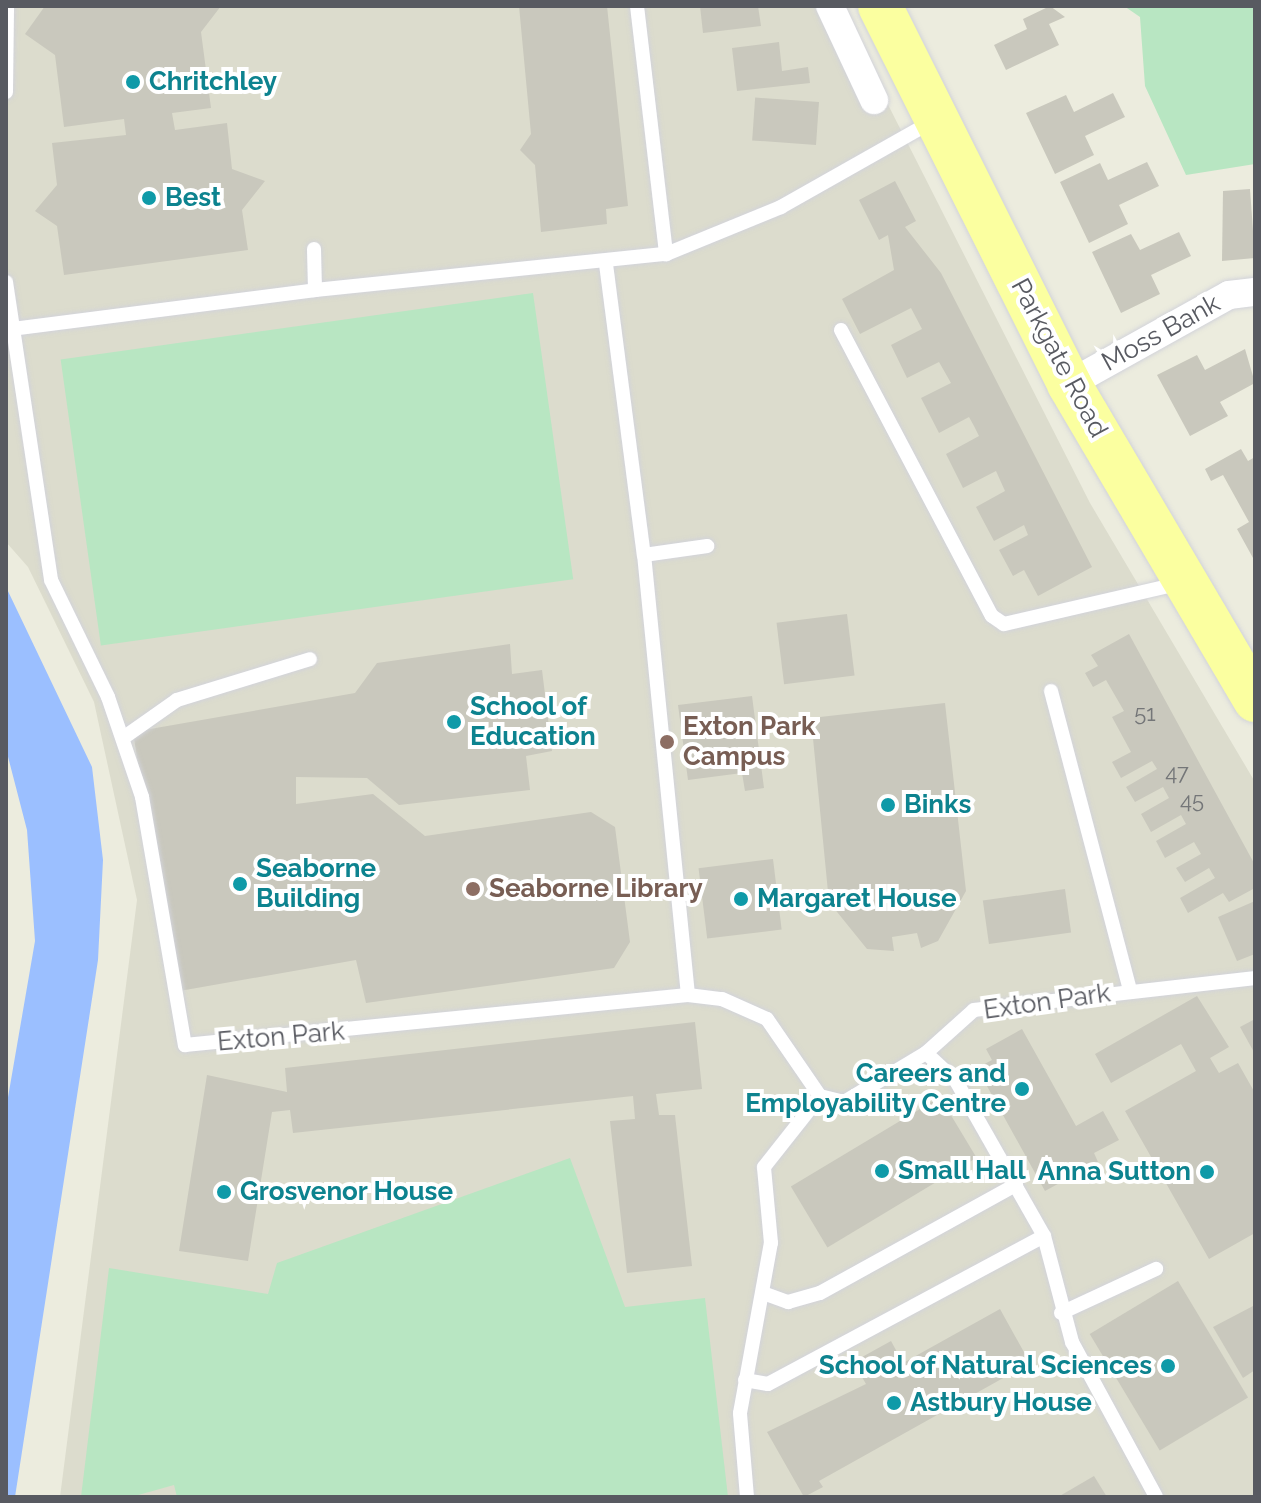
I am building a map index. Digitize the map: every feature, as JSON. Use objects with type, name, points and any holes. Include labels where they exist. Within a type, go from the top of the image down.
[{"type":"main road","name":"Parkgate Road","points":[[880,6],[1069,384],[1255,700]]},
{"type":"street","points":[[830,6],[874,100]]},
{"type":"street","name":"Moss Bank","points":[[1069,384],[1229,295],[1255,292]]},
{"type":"lane","points":[[6,92],[7,6]]},
{"type":"lane","points":[[637,6],[666,254]]},
{"type":"lane","points":[[12,329],[315,290],[606,264],[666,254],[839,177],[938,118]]},
{"type":"lane","points":[[314,249],[315,290]]},
{"type":"lane","points":[[606,264],[644,555],[688,995]]},
{"type":"lane","name":"Exton Park","points":[[6,282],[51,580],[123,738],[142,797],[185,1045],[688,995],[722,999],[767,1019],[820,1096],[844,1102],[926,1053],[974,1010],[1255,978]]},
{"type":"lane","points":[[841,330],[992,616],[1004,624],[1185,582]]},
{"type":"lane","points":[[6,396],[23,396]]},
{"type":"lane","points":[[644,555],[707,546]]},
{"type":"lane","points":[[123,738],[177,700],[310,659]]},
{"type":"lane","points":[[1051,691],[1130,990]]},
{"type":"lane","points":[[926,1053],[956,1081],[1044,1236],[1061,1313],[1156,1497]]},
{"type":"lane","points":[[747,1497],[740,1442],[745,1380],[771,1243],[764,1167],[820,1096]]},
{"type":"lane","points":[[763,1293],[788,1302],[820,1293],[1016,1185]]},
{"type":"lane","points":[[745,1380],[768,1384],[1044,1236]]},
{"type":"lane","points":[[1061,1313],[1156,1269]]},
{"type":"shaded area","name":"Exton Park Campus","points":[[6,6],[838,6],[1090,503],[1255,782],[1255,1497],[60,1497],[137,900],[94,702],[28,567],[6,542]]},
{"type":"green space","points":[[1124,6],[1255,6],[1255,164],[1186,175],[1145,86],[1140,17]]},
{"type":"green space","points":[[533,293],[573,579],[101,646],[61,359]]},
{"type":"green space","points":[[570,1158],[625,1307],[705,1298],[728,1497],[177,1497],[174,1485],[131,1497],[81,1497],[109,1268],[268,1294],[277,1263]]},
{"type":"water","points":[[6,587],[92,767],[103,860],[98,960],[15,1497],[6,1497],[6,1109],[35,941],[27,830],[6,749]]},
{"type":"building","points":[[45,6],[221,6],[201,32],[211,108],[172,113],[175,130],[227,123],[232,169],[265,181],[242,210],[248,250],[64,275],[57,226],[35,211],[57,185],[52,143],[126,135],[124,119],[64,127],[55,55],[25,34]]},
{"type":"building","points":[[519,6],[607,6],[628,206],[606,209],[607,224],[541,232],[535,165],[520,150],[531,134]]},
{"type":"building","points":[[700,6],[758,6],[761,26],[703,33]]},
{"type":"building","points":[[1050,6],[1065,17],[1049,24],[1059,45],[1006,70],[994,45],[1027,29],[1023,19]]},
{"type":"building","points":[[779,42],[782,71],[808,67],[810,83],[737,91],[732,48]]},
{"type":"building","points":[[1113,93],[1125,117],[1085,136],[1094,155],[1055,174],[1026,113],[1066,95],[1074,112]]},
{"type":"building","points":[[755,98],[819,102],[816,145],[752,140]]},
{"type":"building","points":[[1147,162],[1159,186],[1119,205],[1128,224],[1089,243],[1060,182],[1100,163],[1108,180]]},
{"type":"building","points":[[895,181],[916,221],[905,227],[941,273],[1092,567],[1038,596],[1024,570],[1013,576],[999,550],[1028,535],[1024,525],[994,541],[976,507],[1005,491],[996,471],[963,488],[946,454],[979,436],[969,417],[939,433],[921,398],[951,383],[939,362],[907,378],[891,345],[922,329],[911,308],[860,334],[842,299],[894,270],[888,235],[879,240],[859,200]]},
{"type":"building","points":[[1250,189],[1255,258],[1222,261],[1223,191]]},
{"type":"building","points":[[1179,232],[1191,256],[1151,275],[1160,294],[1121,313],[1092,252],[1131,234],[1140,250]]},
{"type":"building","points":[[1245,349],[1255,383],[1220,402],[1228,416],[1190,436],[1157,375],[1197,355],[1205,370]]},
{"type":"building","points":[[1241,449],[1248,461],[1255,457],[1253,558],[1237,529],[1249,522],[1223,475],[1211,481],[1205,469]]},
{"type":"building","points":[[847,614],[855,676],[784,684],[777,623]]},
{"type":"building","points":[[1129,634],[1255,865],[1255,888],[1229,902],[1223,893],[1188,913],[1180,898],[1215,878],[1209,868],[1185,882],[1176,868],[1201,854],[1194,842],[1165,858],[1156,841],[1186,824],[1181,815],[1151,832],[1141,814],[1169,798],[1163,787],[1135,802],[1126,787],[1157,769],[1152,761],[1121,778],[1112,762],[1131,752],[1112,717],[1124,711],[1106,680],[1093,687],[1085,673],[1098,666],[1091,655]]},
{"type":"building","points":[[510,644],[512,674],[542,670],[552,751],[526,756],[530,790],[399,805],[367,778],[296,777],[296,804],[373,794],[425,836],[591,812],[615,827],[630,942],[614,968],[366,1003],[356,960],[174,992],[133,732],[355,693],[377,663]]},
{"type":"building","points":[[752,696],[764,788],[745,791],[742,773],[688,780],[678,705]]},
{"type":"building","name":"Binks","points":[[945,703],[966,891],[938,941],[921,948],[917,933],[892,937],[894,951],[867,949],[829,902],[811,718]]},
{"type":"building","name":"Margaret House","points":[[773,859],[782,929],[707,939],[699,868]]},
{"type":"building","points":[[1065,889],[1071,933],[989,944],[983,901]]},
{"type":"building","points":[[1255,901],[1255,954],[1237,961],[1218,917]]},
{"type":"building","name":"Anna Sutton","points":[[1197,996],[1229,1047],[1210,1058],[1219,1073],[1238,1063],[1255,1093],[1255,1233],[1209,1259],[1125,1111],[1196,1071],[1181,1044],[1111,1083],[1095,1054]]},
{"type":"building","points":[[1255,1019],[1255,1054],[1240,1027]]},
{"type":"building","name":"Grosvenor House","points":[[695,1022],[702,1089],[656,1094],[659,1115],[675,1115],[692,1266],[627,1273],[610,1121],[635,1119],[633,1096],[293,1133],[290,1110],[272,1112],[248,1261],[179,1251],[207,1075],[287,1092],[285,1068]]},
{"type":"building","name":"Careers and Employability Centre","points":[[1022,1029],[1076,1126],[1103,1111],[1119,1140],[1094,1153],[1098,1162],[1045,1191],[977,1068],[992,1060],[986,1049]]},
{"type":"building","name":"Small Hall","points":[[940,1097],[977,1158],[827,1247],[791,1187]]},
{"type":"building","name":"School of Natural Sciences","points":[[1178,1281],[1248,1398],[1160,1451],[1090,1334]]},
{"type":"building","points":[[1255,1305],[1255,1370],[1243,1378],[1213,1327]]},
{"type":"building","name":"Astbury House","points":[[1000,1309],[1030,1363],[819,1481],[823,1487],[804,1497],[767,1432],[866,1384],[853,1362],[891,1341],[903,1363]]},
{"type":"building","points":[[1094,1476],[1107,1497],[1058,1497]]},
{"type":"place","name":"Chritchley","points":[[133,82]]},
{"type":"place","name":"Best","points":[[149,198]]},
{"type":"place","name":"School of Education","points":[[454,722]]},
{"type":"place","name":"Exton Park Campus","points":[[667,742]]},
{"type":"place","name":"Binks","points":[[888,805]]},
{"type":"place","name":"Seaborne Building","points":[[240,884]]},
{"type":"place","name":"Seaborne Library","points":[[473,889]]},
{"type":"place","name":"Margaret House","points":[[741,899]]},
{"type":"place","name":"Careers and Employability Centre","points":[[1022,1089]]},
{"type":"place","name":"Small Hall","points":[[882,1171]]},
{"type":"place","name":"Anna Sutton","points":[[1207,1172]]},
{"type":"place","name":"Grosvenor House","points":[[224,1192]]},
{"type":"place","name":"School of Natural Sciences","points":[[1168,1366]]},
{"type":"place","name":"Astbury House","points":[[894,1403]]}]
